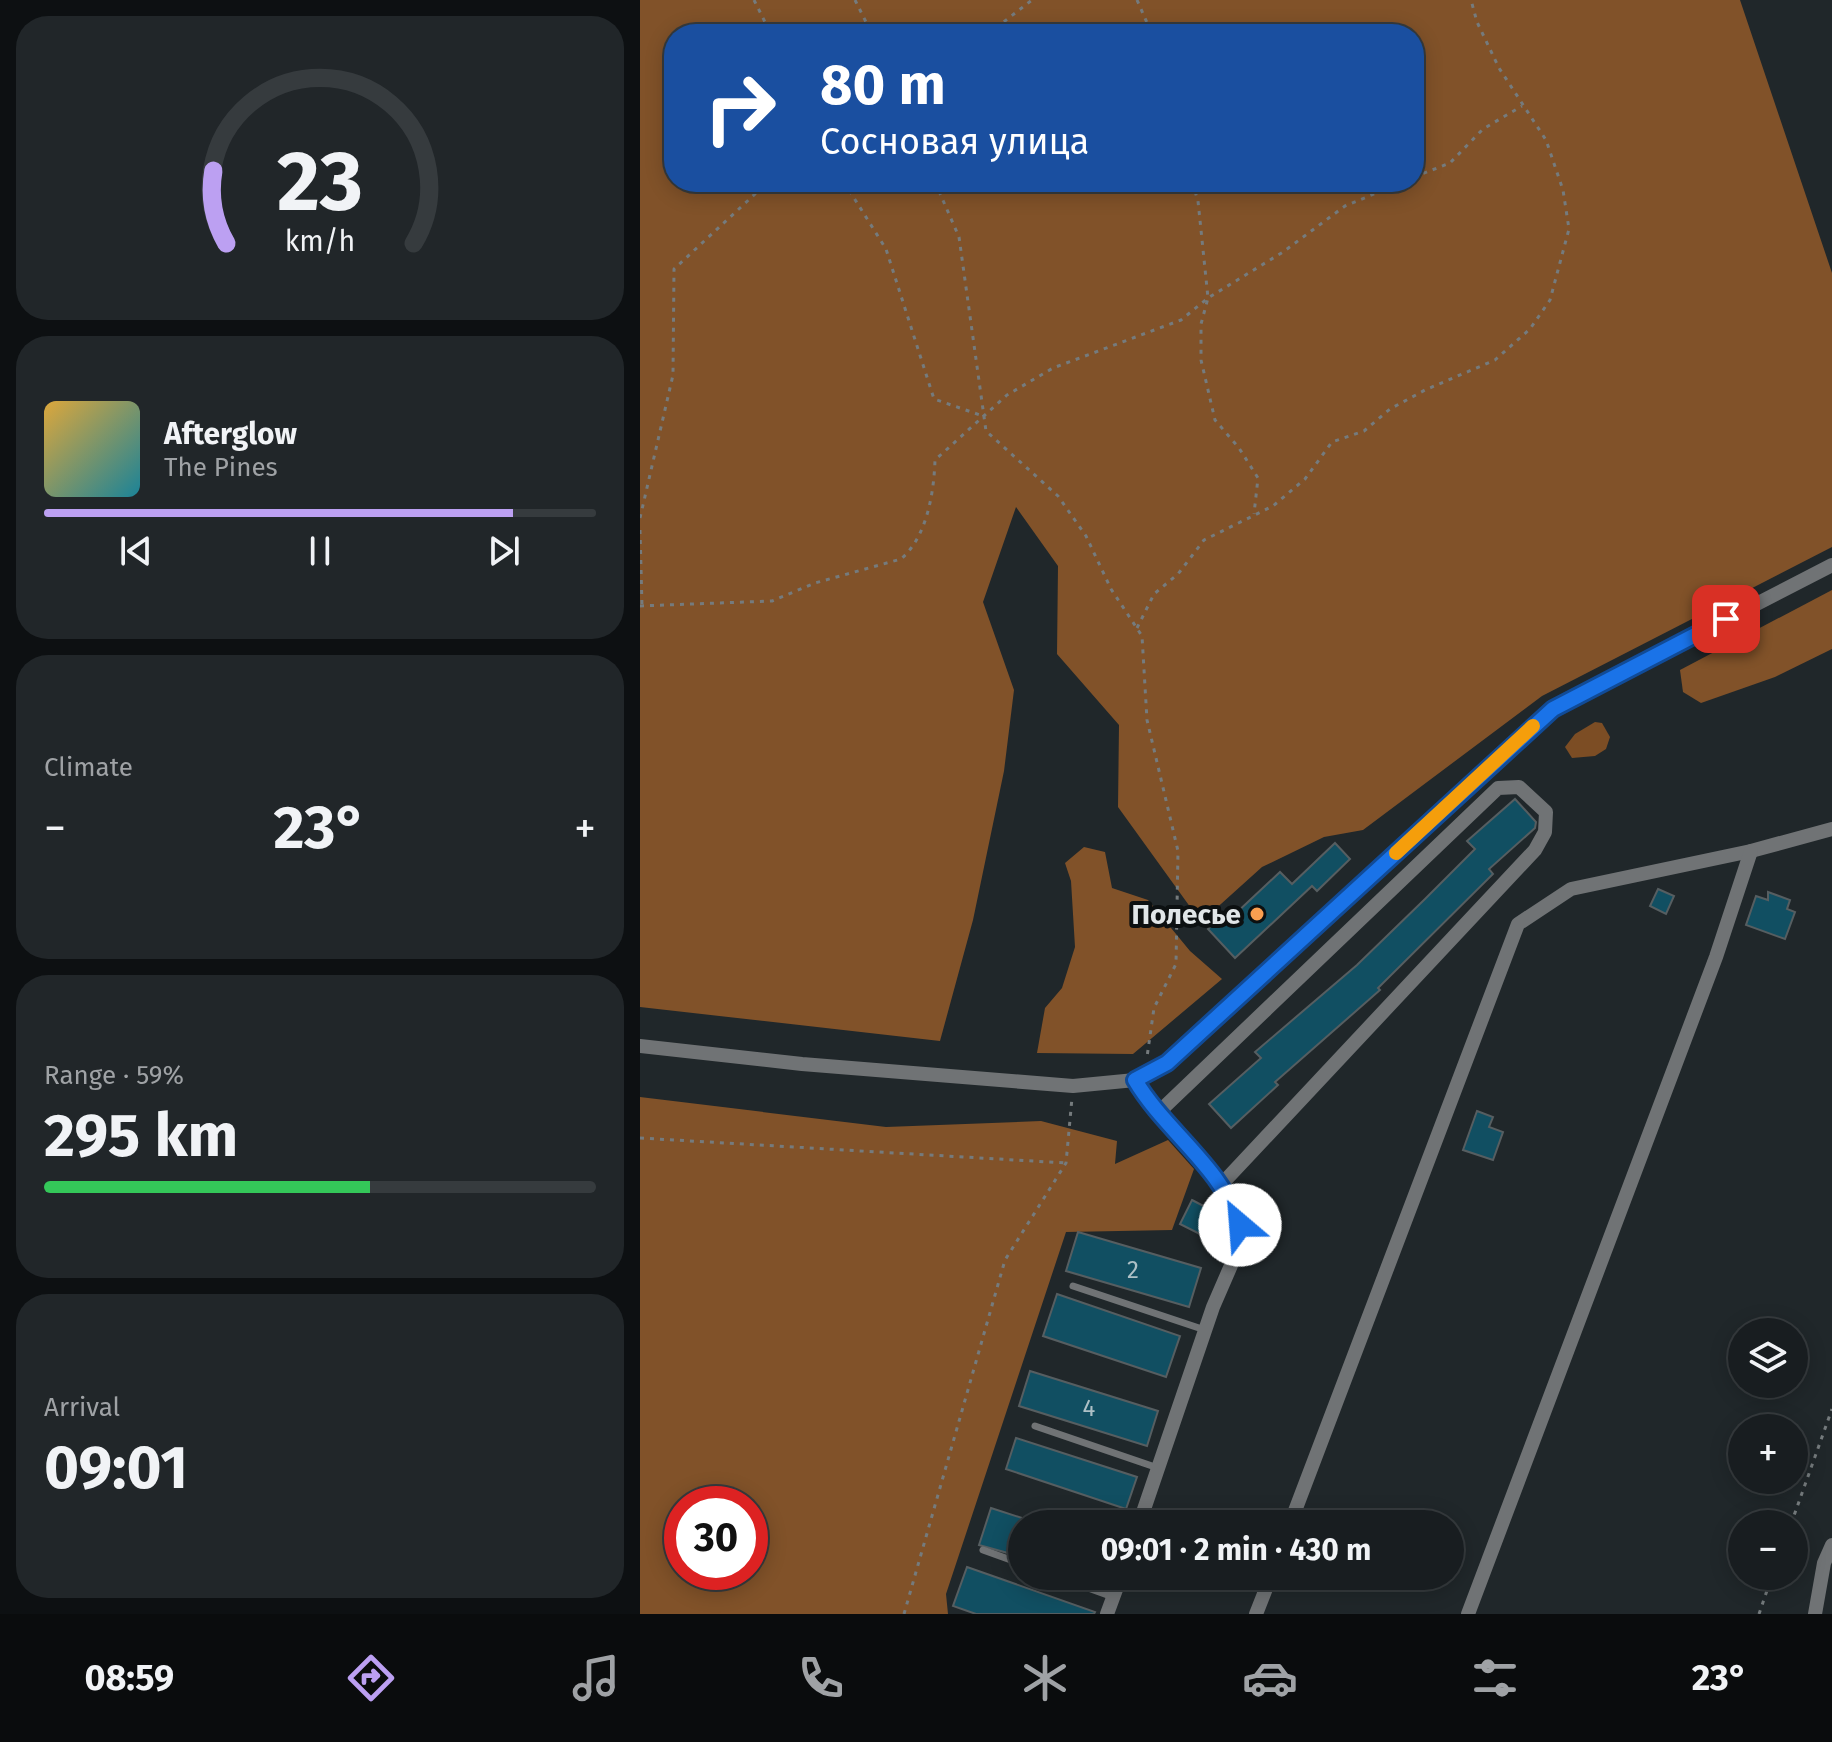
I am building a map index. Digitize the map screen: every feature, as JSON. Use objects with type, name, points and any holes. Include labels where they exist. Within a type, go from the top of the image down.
[{"type":"street","points":[[640,1046],[802,1064],[1073,1086],[1136,1079],[1190,1042],[1553,709],[1832,565]]},
{"type":"street","points":[[1159,1112],[1498,788],[1519,787],[1546,812],[1545,832],[1535,850],[1220,1186]]},
{"type":"street","points":[[1295,1510],[1513,930],[1553,898],[1571,889],[1751,851],[1832,829]]},
{"type":"street","points":[[1468,1614],[1700,999],[1751,851]]},
{"type":"street","points":[[1136,1079],[1220,1186],[1237,1215],[1239,1247],[1205,1330],[1144,1510]]},
{"type":"street","points":[[1815,1614],[1824,1563],[1832,1545]]},
{"type":"street","points":[[1107,1614],[1116,1590]]},
{"type":"street","points":[[1256,1614],[1265,1590]]},
{"type":"lane","points":[[1073,1286],[1205,1330]]},
{"type":"lane","points":[[1035,1426],[1158,1468]]},
{"type":"lane","points":[[983,1550],[1008,1559]]},
{"type":"lane","points":[[1094,1590],[1113,1597]]},
{"type":"path","points":[[754,0],[766,24]]},
{"type":"path","points":[[855,0],[867,24]]},
{"type":"path","points":[[1001,24],[1032,0]]},
{"type":"path","points":[[1137,0],[1148,24]]},
{"type":"path","points":[[1137,628],[1154,594],[1178,574],[1204,540],[1273,506],[1305,479],[1332,442],[1364,431],[1390,409],[1425,390],[1495,360],[1530,329],[1550,300],[1569,229],[1563,190],[1546,140],[1499,68],[1477,22],[1471,0]]},
{"type":"path","points":[[1424,173],[1450,163],[1483,129],[1522,106]]},
{"type":"path","points":[[640,518],[673,375],[674,269],[757,192]]},
{"type":"path","points":[[850,192],[886,249],[934,399],[983,416]]},
{"type":"path","points":[[939,192],[959,237],[986,431],[1058,496],[1086,536],[1111,589],[1142,636],[1147,720],[1178,851],[1176,964],[1154,1008],[1136,1079]]},
{"type":"path","points":[[1195,192],[1208,298],[1201,324],[1201,360],[1215,420],[1239,448],[1258,478],[1254,514]]},
{"type":"path","points":[[640,530],[641,606],[772,601],[815,583],[901,559],[910,552],[934,494],[935,460],[1007,395],[1053,368],[1181,320],[1208,298],[1283,252],[1345,206],[1379,192]]},
{"type":"path","points":[[904,1614],[1005,1260],[1066,1163],[1073,1086]]},
{"type":"path","points":[[640,1138],[1066,1163]]},
{"type":"path","points":[[1796,1510],[1832,1409]]},
{"type":"path","points":[[1759,1614],[1767,1590]]},
{"type":"shaded area","points":[[640,0],[1740,0],[1832,273],[1832,547],[1542,696],[1363,830],[1324,837],[1262,867],[1201,922],[1118,807],[1119,725],[1057,654],[1058,566],[1016,507],[983,602],[1014,690],[1004,771],[973,920],[940,1041],[640,1007]]},
{"type":"shaded area","points":[[1832,590],[1832,649],[1775,677],[1701,703],[1683,692],[1680,670]]},
{"type":"shaded area","points":[[1595,722],[1602,723],[1610,737],[1606,749],[1595,756],[1572,758],[1565,747],[1575,734]]},
{"type":"shaded area","points":[[1084,847],[1105,852],[1112,888],[1148,900],[1190,951],[1222,979],[1133,1054],[1037,1053],[1045,1008],[1062,988],[1075,947],[1071,881],[1065,863]]},
{"type":"shaded area","points":[[640,1097],[886,1127],[1041,1121],[1117,1141],[1115,1164],[1168,1140],[1194,1169],[1172,1230],[1066,1232],[946,1594],[948,1614],[640,1614]]},
{"type":"building","points":[[1515,799],[1536,822],[1535,828],[1489,869],[1493,874],[1378,988],[1380,990],[1275,1082],[1278,1085],[1231,1128],[1209,1104],[1261,1058],[1255,1052],[1357,965],[1425,899],[1475,849],[1467,841]]},
{"type":"building","points":[[1335,843],[1350,859],[1317,891],[1312,886],[1235,958],[1208,929],[1229,909],[1234,915],[1280,872],[1292,884]]},
{"type":"building","points":[[1658,889],[1674,896],[1666,914],[1650,906]]},
{"type":"building","points":[[1768,892],[1790,900],[1787,909],[1795,912],[1785,939],[1746,925],[1756,896],[1768,900]]},
{"type":"building","points":[[1477,1111],[1493,1117],[1489,1127],[1503,1132],[1493,1160],[1463,1150]]},
{"type":"building","points":[[1192,1200],[1215,1212],[1213,1216],[1227,1223],[1215,1247],[1202,1241],[1204,1236],[1180,1224]]},
{"type":"building","points":[[1078,1232],[1201,1268],[1189,1307],[1066,1271]]},
{"type":"building","points":[[1057,1294],[1180,1336],[1166,1377],[1043,1336]]},
{"type":"building","points":[[1030,1371],[1158,1411],[1147,1446],[1019,1406]]},
{"type":"building","points":[[1016,1438],[1137,1477],[1126,1509],[1006,1469]]},
{"type":"building","points":[[991,1508],[1008,1513],[1008,1553],[979,1545]]},
{"type":"building","points":[[967,1567],[1008,1581],[1008,1590],[1032,1590],[1095,1612],[976,1614],[953,1606]]},
{"type":"slow traffic","points":[[1396,853],[1533,726]]},
{"type":"place","name":"Полесье","points":[[1257,914]]},
{"type":"route","points":[[1240,1225],[1232,1204],[1209,1172],[1147,1099],[1135,1080],[1167,1063],[1553,709],[1726,619]]}]
